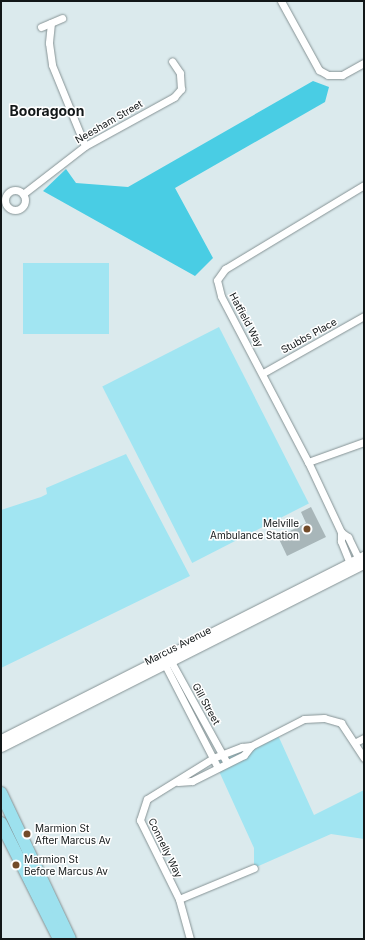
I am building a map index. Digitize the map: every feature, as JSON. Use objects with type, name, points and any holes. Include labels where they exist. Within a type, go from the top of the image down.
[{"type":"main road","points":[[1,793],[70,939]]},
{"type":"main road","points":[[1,823],[59,939]]},
{"type":"street","points":[[281,1],[319,70],[328,75],[342,75],[364,63]]},
{"type":"street","points":[[41,27],[62,18]]},
{"type":"street","points":[[51,22],[49,43],[52,65],[85,146]]},
{"type":"street","name":"Neesham Street","points":[[23,194],[85,146],[174,97],[181,90],[180,74],[172,60]]},
{"type":"street","name":"Hatfield Way","points":[[358,562],[341,541],[341,532],[308,462],[263,373],[221,296],[217,280],[225,269],[364,185]]},
{"type":"street","name":"Neesham Street","points":[[11,191],[23,194],[25,204],[19,210],[11,210],[3,202],[11,191]]},
{"type":"street","name":"Stubbs Place","points":[[263,373],[364,316]]},
{"type":"street","points":[[308,462],[364,442]]},
{"type":"street","name":"Marcus Avenue","points":[[1,747],[166,660],[358,562]]},
{"type":"street","name":"Marcus Avenue","points":[[1,738],[166,660]]},
{"type":"street","name":"Gill Street","points":[[166,660],[227,763]]},
{"type":"street","name":"Gill Street","points":[[166,660],[218,768]]},
{"type":"street","name":"Connelly Way","points":[[190,939],[180,899],[140,820],[147,799],[178,782],[187,772],[214,758],[250,746],[304,719],[324,718],[341,724],[356,742],[364,758]]},
{"type":"street","points":[[356,742],[364,738]]},
{"type":"street","name":"Connelly Way","points":[[178,782],[192,781],[244,755],[250,746]]},
{"type":"street","points":[[180,899],[254,868]]},
{"type":"shaded area","points":[[313,81],[329,87],[325,102],[175,188],[213,258],[195,276],[43,191],[66,169],[76,183],[128,187]]},
{"type":"shaded area","points":[[23,263],[109,263],[109,334],[23,334]]},
{"type":"shaded area","points":[[219,327],[309,503],[192,563],[102,386]]},
{"type":"shaded area","points":[[126,454],[190,576],[1,668],[1,510],[41,497],[47,494],[46,488]]},
{"type":"shaded area","points":[[277,733],[314,815],[364,790],[364,839],[331,834],[254,868],[254,848],[213,758]]},
{"type":"building","name":"Melville Ambulance Station","points":[[311,507],[326,537],[287,556],[278,537],[306,523],[301,512]]},
{"type":"place","name":"Melville Ambulance Station","points":[[307,529]]},
{"type":"place","name":"Marmion St After Marcus Av","points":[[27,834]]},
{"type":"place","name":"Marmion St Before Marcus Av","points":[[16,865]]},
{"type":"district","name":"Booragoon","points":[[47,111]]}]
